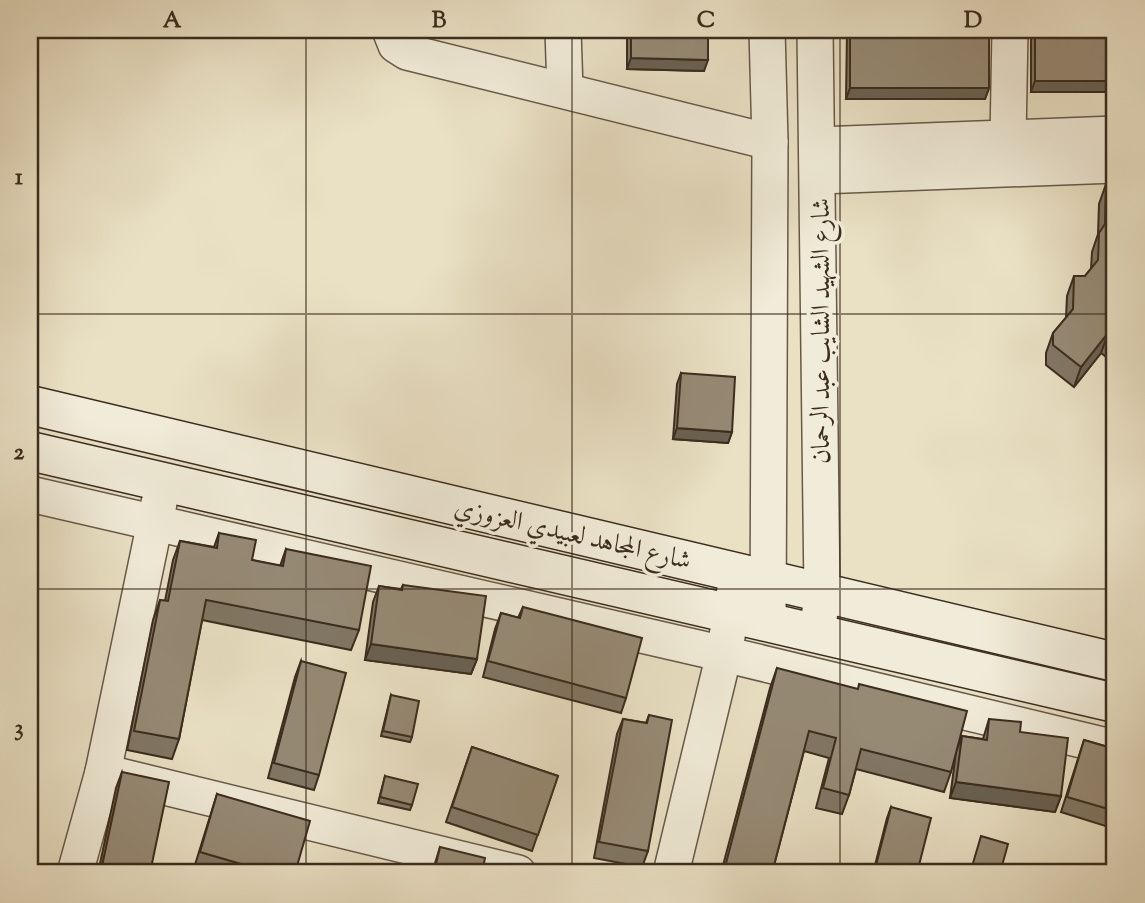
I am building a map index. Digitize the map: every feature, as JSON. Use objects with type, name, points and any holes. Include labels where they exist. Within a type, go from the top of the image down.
[{"type":"street","points":[[390,30],[396,45],[407,52],[770,142]]},
{"type":"street","points":[[563,30],[565,90]]},
{"type":"street","name":"شارع الشهيد الشايب عبد الرحمان","points":[[767,30],[770,142],[754,576],[768,622]]},
{"type":"street","name":"شارع الشهيد الشايب عبد الرحمان","points":[[815,30],[822,594],[817,633]]},
{"type":"street","points":[[1008,139],[1010,30]]},
{"type":"street","points":[[818,161],[1008,139],[1115,134]]},
{"type":"street","points":[[818,161],[1115,165]]},
{"type":"street","name":"شارع المجاهد لعبيدي العزوزي","points":[[30,405],[1115,663]]},
{"type":"street","name":"شارع المجاهد لعبيدي العزوزي","points":[[30,451],[1115,703]]},
{"type":"street","points":[[75,873],[103,772],[163,482]]},
{"type":"street","points":[[30,494],[724,654],[1115,748]]},
{"type":"street","points":[[671,873],[731,615],[754,576]]},
{"type":"street","points":[[103,772],[518,873]]},
{"type":"building","points":[[631,30],[708,30],[708,60],[631,58]]},
{"type":"building","points":[[850,30],[989,30],[989,88],[850,88]]},
{"type":"building","points":[[1035,30],[1115,30],[1115,81],[1035,81]]},
{"type":"building","points":[[1115,173],[1115,339],[1108,333],[1081,367],[1053,345],[1053,333],[1073,309],[1074,276],[1085,276],[1098,260],[1099,233],[1105,224],[1106,184]]},
{"type":"building","points":[[681,373],[735,377],[732,432],[677,428]]},
{"type":"building","points":[[219,533],[256,540],[252,560],[283,566],[286,549],[371,566],[359,630],[206,600],[179,739],[134,731],[160,600],[168,601],[180,541],[217,548]]},
{"type":"building","points":[[403,585],[486,596],[477,659],[371,644],[379,586],[402,590]]},
{"type":"building","points":[[523,607],[642,638],[626,698],[488,661],[501,613],[520,618]]},
{"type":"building","points":[[301,661],[346,673],[319,775],[274,763]]},
{"type":"building","points":[[777,668],[858,689],[859,684],[967,711],[951,772],[861,749],[849,795],[823,788],[836,738],[809,731],[772,873],[732,873],[724,871]]},
{"type":"building","points":[[391,695],[419,701],[412,737],[383,731]]},
{"type":"building","points":[[649,715],[672,720],[648,851],[599,842],[623,719],[647,723]]},
{"type":"building","points":[[989,719],[1021,722],[1020,732],[1068,738],[1061,796],[956,782],[962,736],[987,740]]},
{"type":"building","points":[[1084,740],[1115,749],[1115,811],[1067,797]]},
{"type":"building","points":[[472,747],[558,776],[538,835],[452,807]]},
{"type":"building","points":[[122,772],[169,782],[150,873],[135,873],[102,866]]},
{"type":"building","points":[[385,776],[418,784],[412,805],[380,797]]},
{"type":"building","points":[[217,794],[310,821],[295,873],[272,873],[200,852]]},
{"type":"building","points":[[891,807],[931,818],[917,873],[874,873]]},
{"type":"building","points":[[981,836],[1008,844],[1000,873],[971,870]]},
{"type":"building","points":[[440,847],[485,858],[482,873],[434,873]]}]
